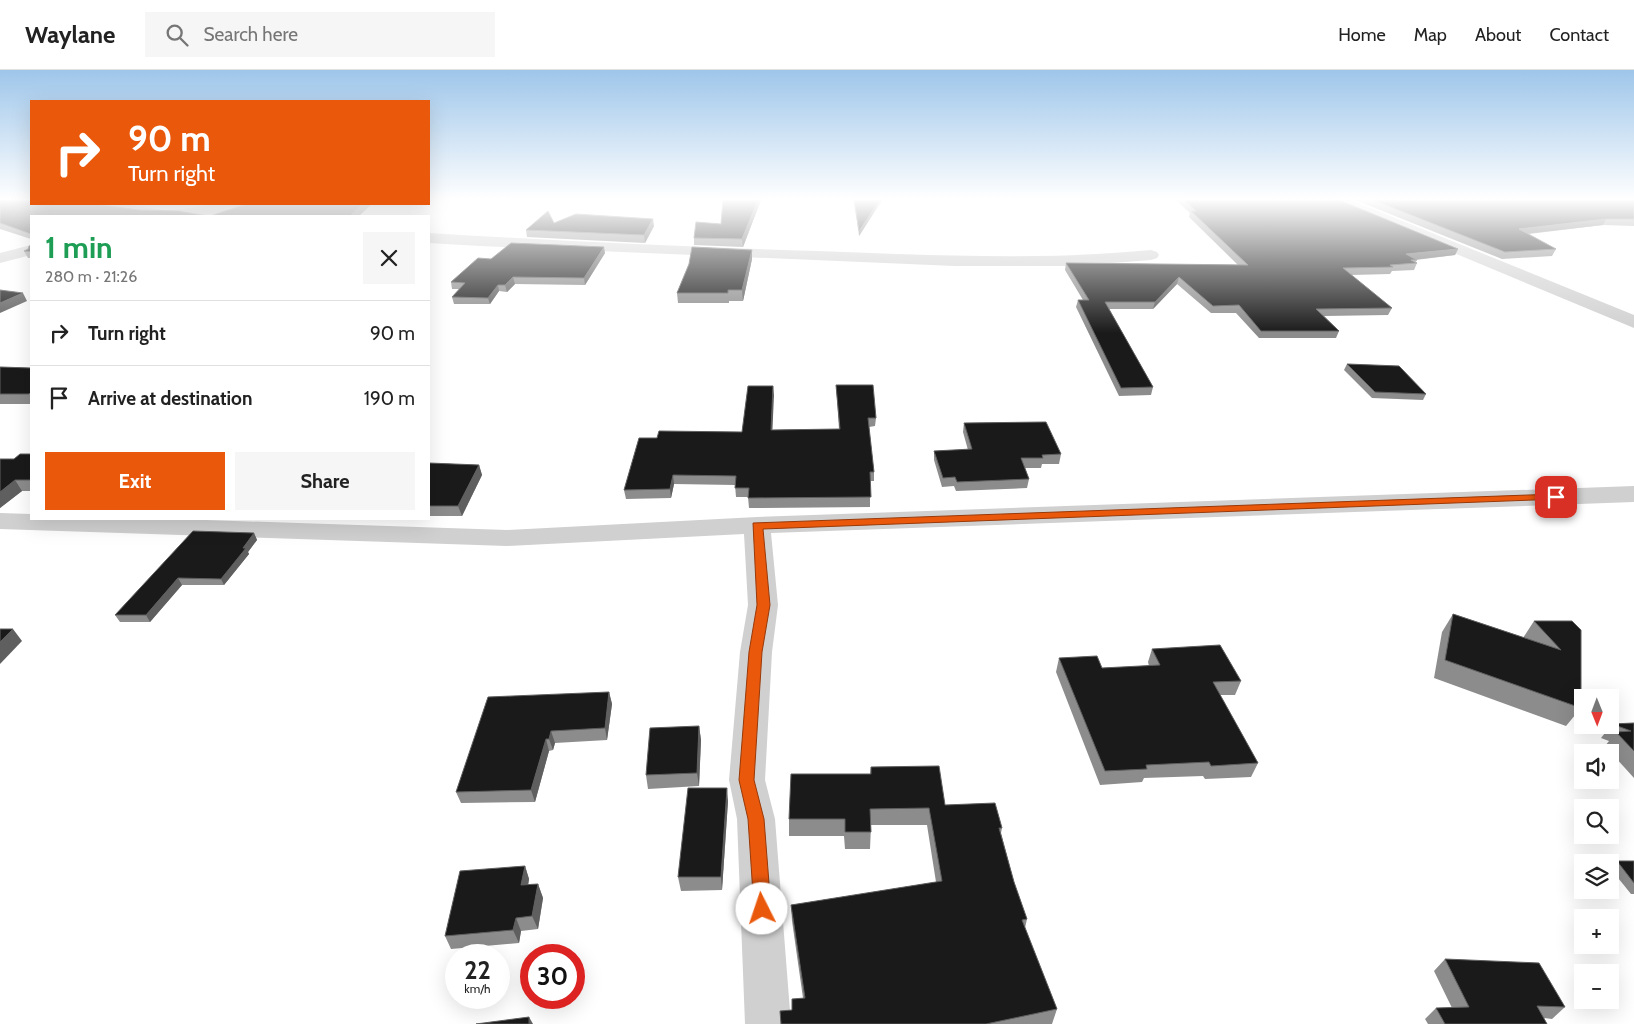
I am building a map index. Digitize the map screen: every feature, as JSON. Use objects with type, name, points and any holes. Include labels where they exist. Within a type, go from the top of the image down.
[{"type":"street","points":[[524,245],[888,259],[1114,260],[1151,255]]},
{"type":"street","points":[[1447,245],[1634,322]]},
{"type":"street","points":[[0,258],[30,250]]},
{"type":"street","points":[[0,521],[507,538],[757,525],[1634,494]]},
{"type":"street","points":[[757,525],[763,605],[756,652],[747,780],[756,819],[768,1024]]},
{"type":"building","points":[[509,245],[604,247],[584,278],[513,277],[505,285],[498,285],[488,298],[452,297],[465,283],[451,282],[478,258],[491,259]]},
{"type":"building","points":[[1226,245],[1447,245],[1458,249],[1406,254],[1417,260],[1411,260],[1417,263],[1390,265],[1393,267],[1343,268],[1392,308],[1316,309],[1339,331],[1261,331],[1239,305],[1213,306],[1179,277],[1155,302],[1105,302],[1153,387],[1121,388],[1078,300],[1089,300],[1066,263],[1248,265]]},
{"type":"building","points":[[1486,245],[1548,245],[1556,249],[1505,252]]},
{"type":"building","points":[[692,247],[752,250],[742,290],[728,290],[728,293],[677,293],[689,264]]},
{"type":"building","points":[[0,290],[23,293],[0,303]]},
{"type":"building","points":[[1347,364],[1399,366],[1426,394],[1375,392]]},
{"type":"building","points":[[0,367],[30,368],[29,394],[0,394]]},
{"type":"building","points":[[836,385],[873,385],[876,418],[868,418],[874,472],[870,472],[871,497],[748,498],[749,488],[735,488],[736,476],[673,475],[670,489],[624,490],[639,438],[657,438],[659,431],[742,432],[748,386],[773,386],[771,430],[840,429]]},
{"type":"building","points":[[1046,422],[1061,454],[1042,455],[1043,458],[1021,458],[1029,479],[957,482],[955,477],[943,478],[934,451],[972,449],[964,423]]},
{"type":"building","points":[[20,454],[30,454],[30,480],[15,480],[0,492],[0,459],[14,459]]},
{"type":"building","points":[[430,463],[479,465],[458,506],[430,506]]},
{"type":"building","points":[[193,531],[254,533],[243,548],[246,548],[221,579],[178,578],[146,615],[115,615]]},
{"type":"building","points":[[1453,614],[1561,650],[1534,621],[1572,621],[1581,630],[1581,689],[1574,689],[1574,706],[1445,660]]},
{"type":"building","points":[[0,629],[13,629],[0,642]]},
{"type":"building","points":[[1220,645],[1241,681],[1213,682],[1258,763],[1211,766],[1209,762],[1146,765],[1147,769],[1105,771],[1059,658],[1097,656],[1102,668],[1160,665],[1152,649]]},
{"type":"building","points":[[609,692],[605,728],[551,731],[549,739],[546,739],[531,790],[456,792],[488,697]]},
{"type":"building","points":[[1634,723],[1634,751],[1618,734],[1619,732],[1631,731],[1619,727],[1619,724]]},
{"type":"building","points":[[699,726],[697,773],[646,775],[650,728]]},
{"type":"building","points":[[939,766],[945,805],[995,803],[1002,828],[999,828],[1014,882],[1027,919],[1022,920],[1057,1009],[986,1024],[781,1024],[780,1011],[792,1010],[792,999],[805,998],[791,905],[942,881],[929,808],[870,809],[871,832],[845,832],[845,819],[789,819],[791,774],[871,774],[871,767]]},
{"type":"building","points":[[688,788],[727,788],[721,877],[678,877]]},
{"type":"building","points":[[1619,861],[1634,861],[1634,883],[1619,864]]},
{"type":"building","points":[[525,866],[521,885],[538,884],[532,916],[516,918],[513,930],[445,936],[460,871]]},
{"type":"building","points":[[1445,959],[1539,963],[1565,1007],[1537,1006],[1547,1024],[1445,1024],[1436,1008],[1469,1007]]},
{"type":"building","points":[[529,1017],[529,1024],[476,1024]]},
{"type":"route","points":[[762,909],[756,819],[747,780],[753,682],[763,605],[757,525],[983,519],[1556,497]]}]
